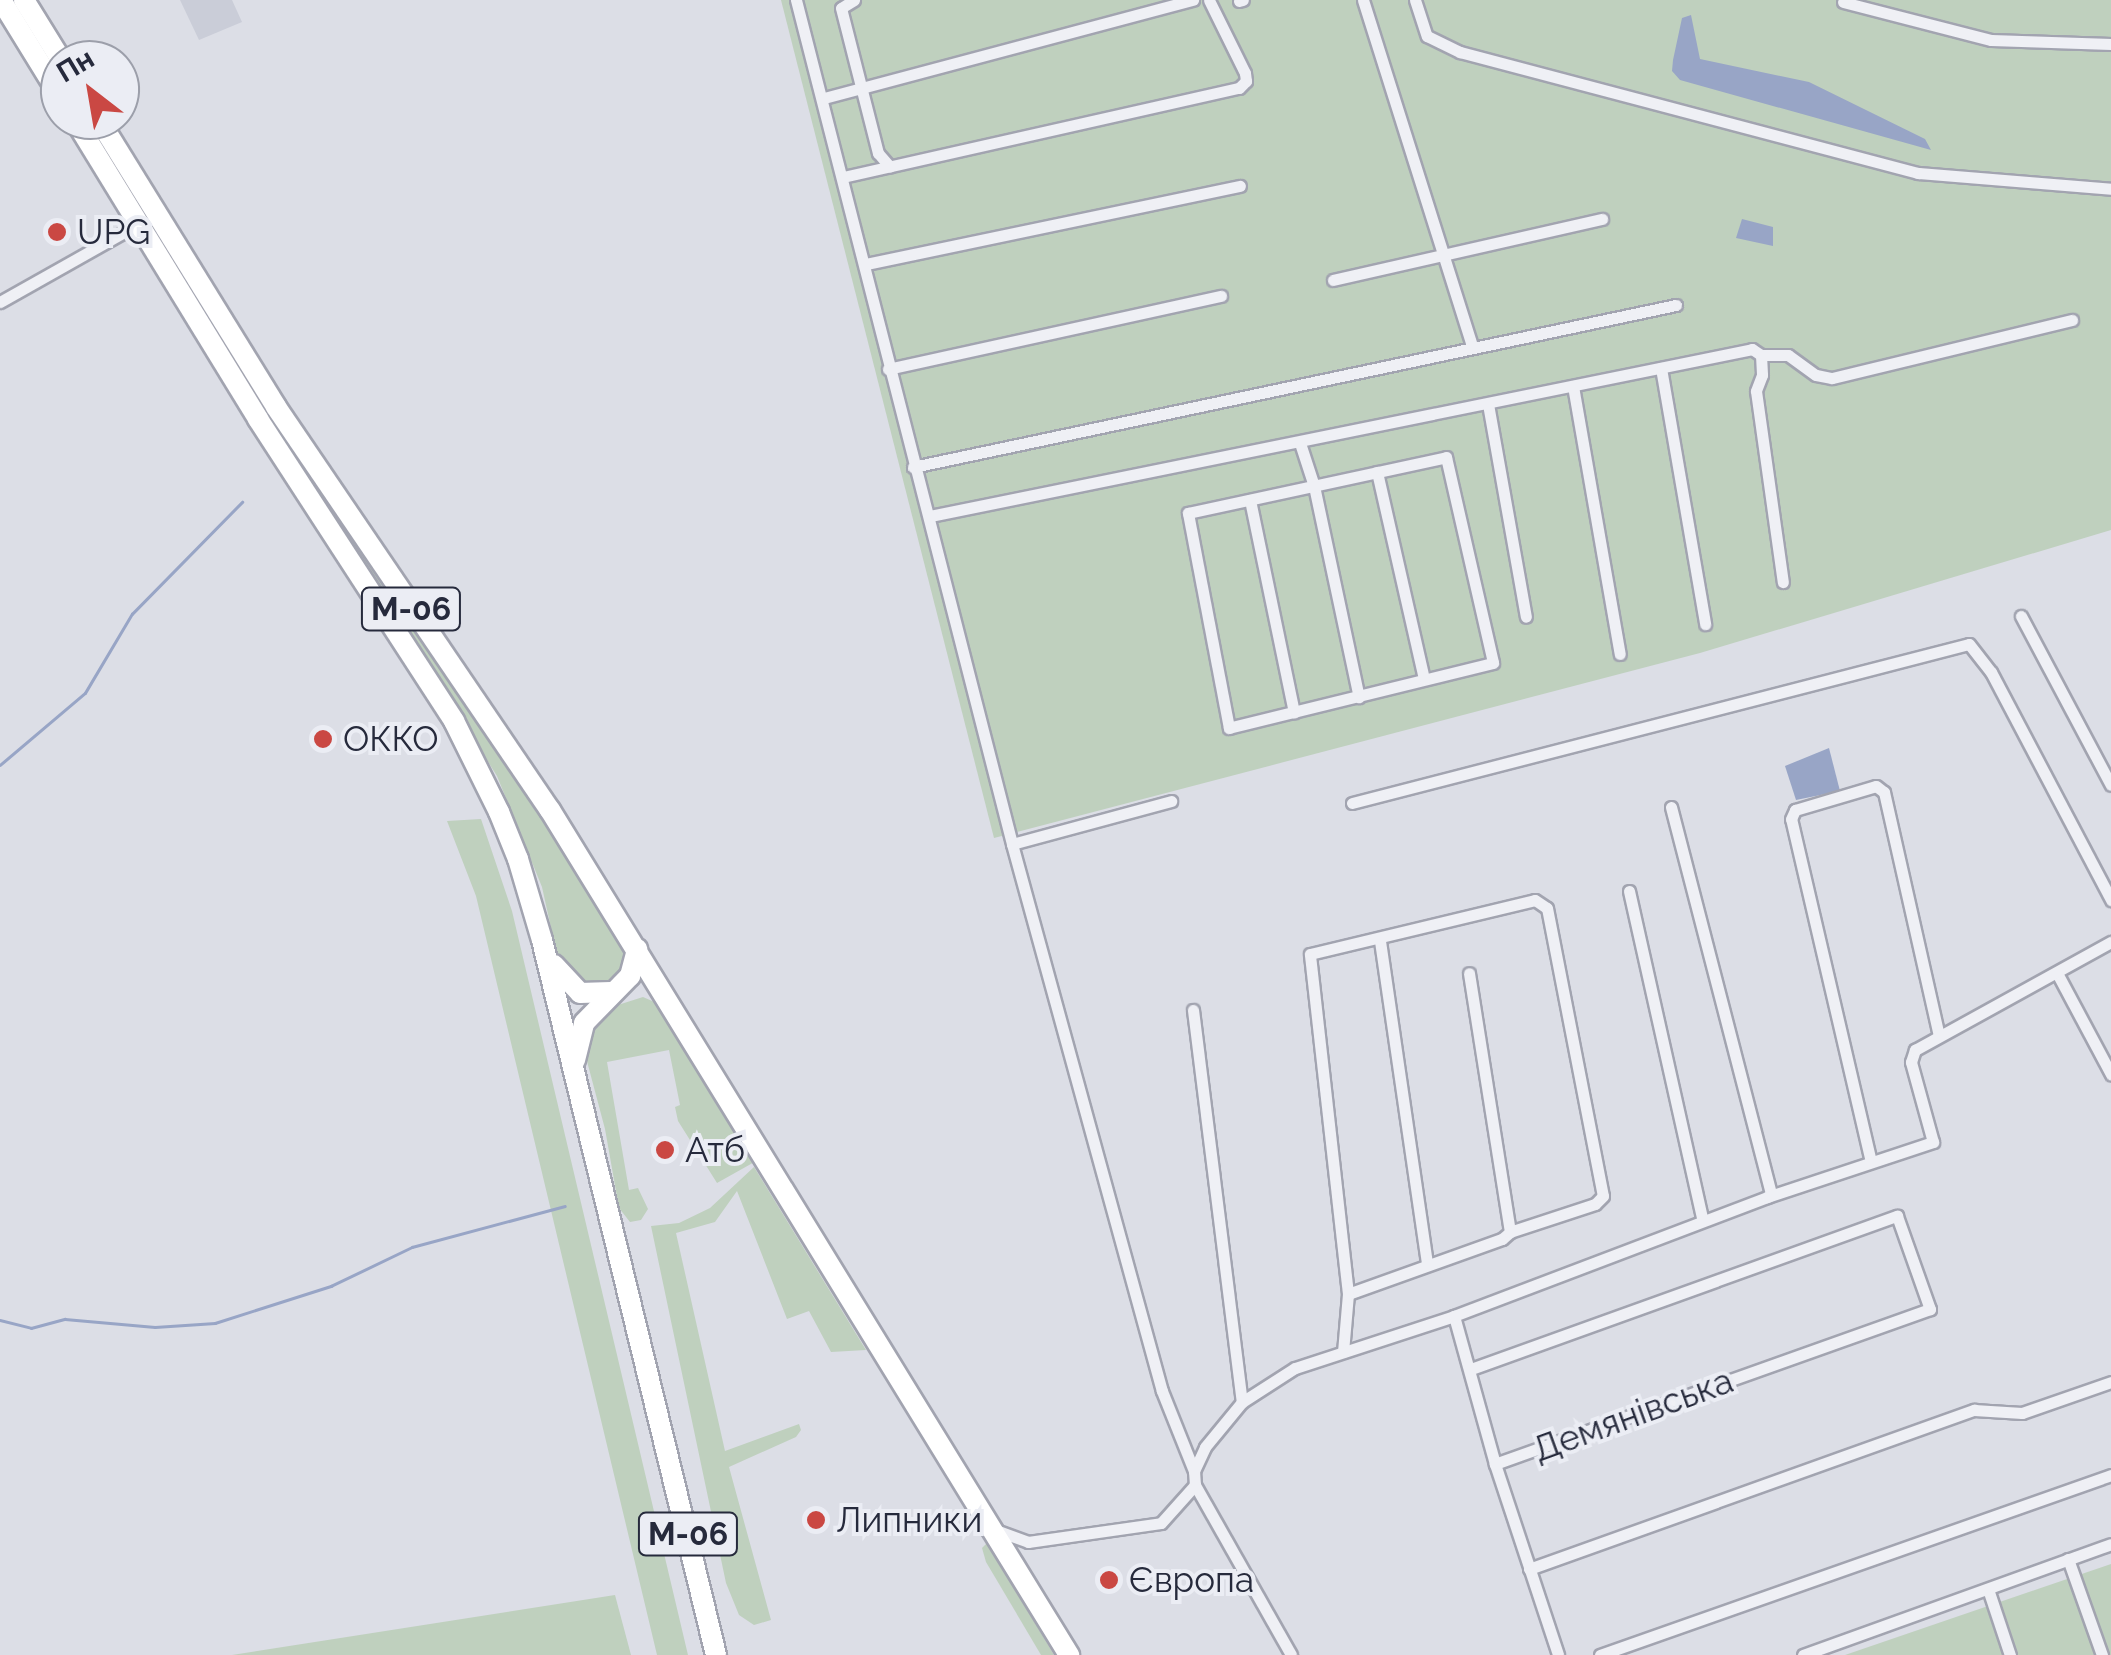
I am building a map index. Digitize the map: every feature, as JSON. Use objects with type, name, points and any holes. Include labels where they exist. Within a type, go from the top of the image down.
[{"type":"highway","points":[[1,0],[40,63]]},
{"type":"highway","points":[[24,0],[49,40]]},
{"type":"highway","name":"М-06","points":[[88,140],[140,222],[181,271],[528,778],[1069,1655]]},
{"type":"highway","name":"М-06","points":[[110,140],[258,419],[454,722],[518,858],[574,1070],[712,1653]]},
{"type":"highway","points":[[542,940],[569,986],[589,995],[615,991]]},
{"type":"highway","points":[[574,1070],[584,1023],[634,970],[637,949]]},
{"type":"street","points":[[796,0],[1012,844],[1162,1391],[1194,1471],[1195,1485],[1291,1655]]},
{"type":"street","points":[[854,0],[841,8],[878,152],[890,167]]},
{"type":"street","points":[[824,98],[1193,0]]},
{"type":"street","points":[[843,178],[1239,88],[1246,81],[1246,73],[1210,0]]},
{"type":"street","points":[[1363,0],[1472,345]]},
{"type":"street","points":[[1415,0],[1427,36],[1478,57],[1918,173],[2111,190]]},
{"type":"street","points":[[1843,2],[1991,40],[2111,44]]},
{"type":"street","points":[[866,264],[1240,186]]},
{"type":"street","points":[[1333,280],[1602,219]]},
{"type":"street","points":[[0,302],[140,222]]},
{"type":"street","points":[[888,369],[1221,296]]},
{"type":"street","points":[[914,468],[1472,345],[1676,305]]},
{"type":"street","points":[[930,516],[1752,349],[1761,355],[1788,355],[1816,376],[1832,378],[2072,320]]},
{"type":"street","points":[[1761,355],[1762,374],[1756,391],[1784,582]]},
{"type":"street","points":[[1662,368],[1706,624]]},
{"type":"street","points":[[1573,386],[1620,654]]},
{"type":"street","points":[[1488,404],[1526,618]]},
{"type":"street","points":[[1300,443],[1314,486],[1359,697]]},
{"type":"street","points":[[1446,457],[1493,663],[1230,728],[1188,513],[1314,486],[1446,457]]},
{"type":"street","points":[[1378,472],[1424,679]]},
{"type":"street","points":[[1250,500],[1294,712]]},
{"type":"street","points":[[2022,616],[2111,786]]},
{"type":"street","points":[[1352,804],[1968,644],[1991,672],[2111,900]]},
{"type":"street","points":[[1871,1162],[1791,819],[1794,810],[1876,786],[1884,792],[1939,1036]]},
{"type":"street","points":[[1012,844],[1171,801]]},
{"type":"street","points":[[1670,807],[1771,1195]]},
{"type":"street","points":[[1628,891],[1703,1221]]},
{"type":"street","points":[[1343,1352],[1348,1294],[1310,954],[1380,941],[1536,900],[1547,908],[1603,1196],[1595,1204],[1510,1232],[1502,1240],[1348,1294]]},
{"type":"street","points":[[1380,941],[1427,1265]]},
{"type":"street","points":[[1194,1471],[1206,1448],[1242,1402],[1296,1368],[1454,1316],[1771,1195],[1933,1142],[1911,1062],[1916,1050],[2111,942]]},
{"type":"street","points":[[1469,973],[1510,1232]]},
{"type":"street","points":[[2058,973],[2111,1074]]},
{"type":"street","points":[[1193,1010],[1242,1402]]},
{"type":"street","name":"Демянівська","points":[[1471,1370],[1896,1216],[1930,1309],[1495,1464]]},
{"type":"street","points":[[1454,1316],[1495,1464],[1558,1655]]},
{"type":"street","points":[[1529,1569],[1974,1410],[2022,1413],[2111,1382]]},
{"type":"street","points":[[1600,1655],[2111,1475]]},
{"type":"street","points":[[992,1527],[1008,1538],[1028,1542],[1161,1523],[1195,1485]]},
{"type":"street","points":[[1019,1572],[1028,1542]]},
{"type":"street","points":[[1802,1655],[2111,1544]]},
{"type":"street","points":[[2068,1558],[2102,1655]]},
{"type":"street","points":[[1988,1589],[2010,1655]]},
{"type":"shaded area","points":[[180,0],[232,0],[242,22],[199,40]]},
{"type":"green space","points":[[781,0],[2111,0],[2111,530],[1700,653],[994,838]]},
{"type":"green space","points":[[97,140],[104,140],[624,947],[624,968],[611,985],[592,990],[559,964],[542,887],[497,776]]},
{"type":"green space","points":[[481,819],[512,911],[688,1655],[657,1655],[476,896],[447,821]]},
{"type":"green space","points":[[643,997],[659,1004],[758,1160],[717,1183],[678,1121],[675,1107],[680,1105],[669,1050],[607,1062],[629,1190],[638,1188],[648,1209],[641,1220],[630,1222],[619,1208],[605,1129],[584,1050],[599,1011]]},
{"type":"green space","points":[[754,1167],[866,1350],[831,1352],[809,1311],[787,1319],[737,1191],[715,1222],[676,1233],[725,1451],[799,1424],[801,1430],[796,1437],[729,1467],[771,1620],[754,1625],[739,1615],[726,1583],[651,1226],[679,1223],[710,1208]]},
{"type":"green space","points":[[987,1543],[1054,1655],[1041,1655],[986,1562],[982,1548]]},
{"type":"green space","points":[[2111,1564],[2111,1655],[1845,1655]]},
{"type":"green space","points":[[615,1595],[631,1655],[232,1655]]},
{"type":"water","points":[[1691,15],[1700,59],[1809,82],[1925,139],[1931,150],[1680,80],[1672,71],[1673,60],[1682,18]]},
{"type":"water","points":[[1742,219],[1773,227],[1773,246],[1736,238]]},
{"type":"water","points":[[1829,748],[1840,791],[1796,800],[1785,766]]},
{"type":"waterway","points":[[0,765],[85,693],[132,614],[242,502]]},
{"type":"waterway","points":[[0,1320],[31,1328],[65,1319],[155,1327],[215,1323],[331,1286],[412,1247],[565,1206]]},
{"type":"place","name":"UPG","points":[[57,232]]},
{"type":"place","name":"ОККО","points":[[323,739]]},
{"type":"place","name":"Атб","points":[[665,1150]]},
{"type":"place","name":"Липники","points":[[816,1520]]},
{"type":"place","name":"Європа","points":[[1109,1580]]}]
